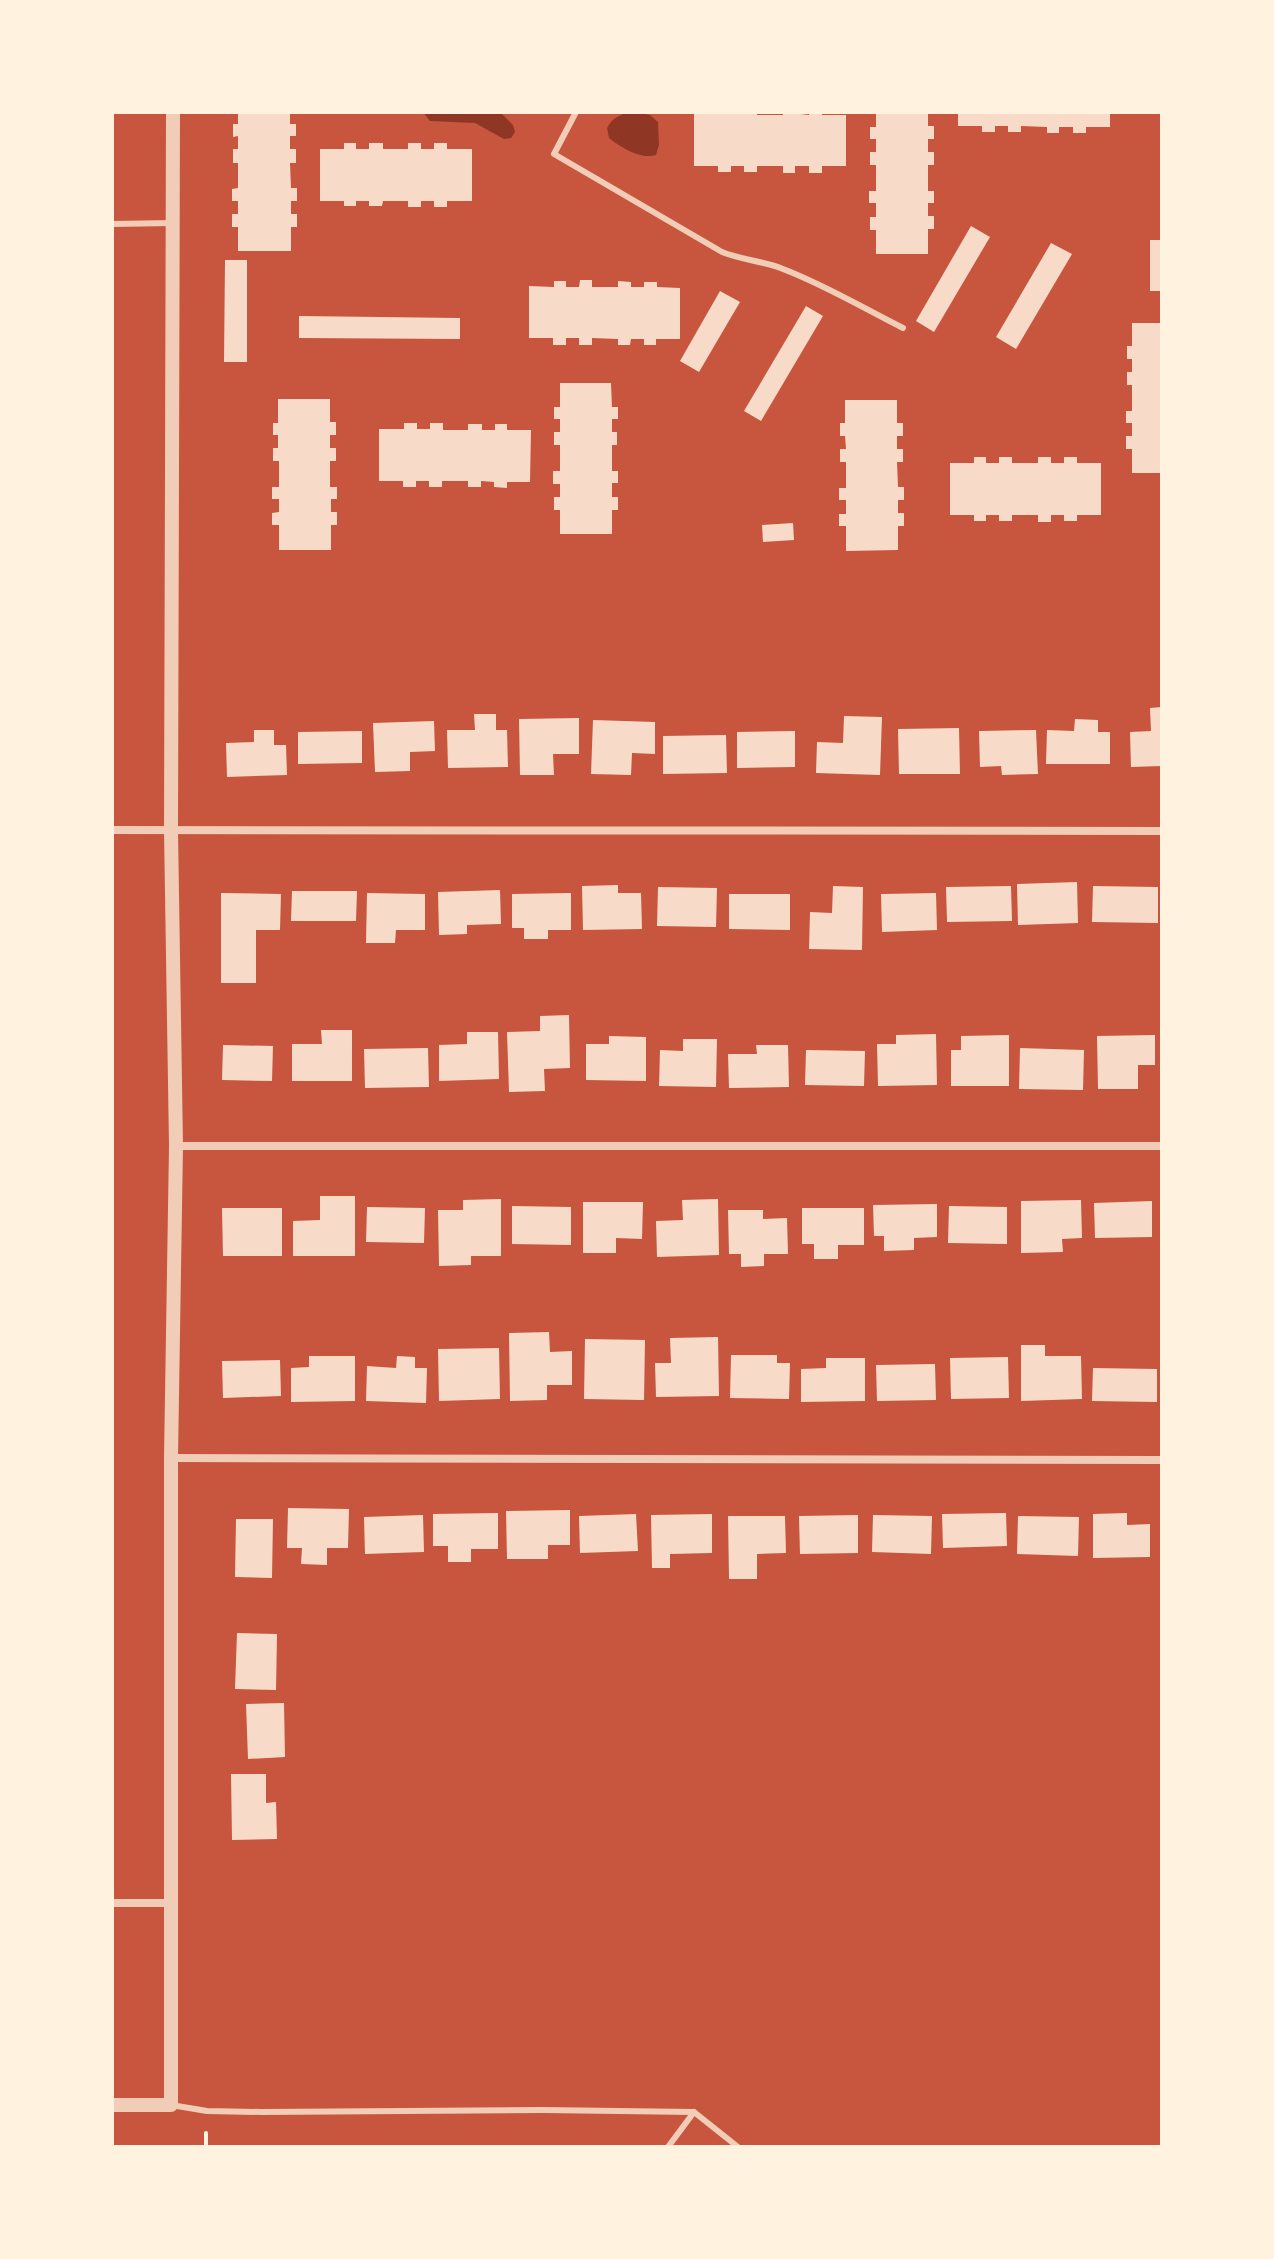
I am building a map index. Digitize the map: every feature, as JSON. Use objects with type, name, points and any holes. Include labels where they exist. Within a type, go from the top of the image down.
[{"type":"street","points":[[112,2105],[171,2105],[171,1458],[176,1146],[171,830],[173,112]]},
{"type":"street","points":[[112,830],[1162,831]]},
{"type":"street","points":[[176,1146],[1162,1146]]},
{"type":"street","points":[[171,1458],[1162,1460]]},
{"type":"street","points":[[112,1903],[172,1903]]},
{"type":"lane","points":[[576,112],[554,154],[722,252],[799,275],[903,328]]},
{"type":"lane","points":[[112,224],[173,223]]},
{"type":"lane","points":[[171,2105],[207,2111],[261,2112],[694,2112],[738,2147]]},
{"type":"lane","points":[[668,2147],[694,2112]]},
{"type":"path","points":[[206,2133],[206,2147]]},
{"type":"shaded area","points":[[423,112],[500,112],[513,125],[515,132],[511,138],[504,139],[475,123],[430,121]]},
{"type":"shaded area","points":[[636,112],[650,115],[658,122],[656,155],[637,154],[609,138],[607,128],[615,118]]},
{"type":"building","points":[[238,112],[290,112],[290,124],[296,124],[296,136],[290,136],[290,149],[296,149],[296,163],[290,163],[291,188],[297,188],[297,201],[291,201],[291,214],[297,214],[297,227],[291,227],[291,251],[238,251],[238,227],[232,227],[232,214],[238,214],[238,201],[232,201],[232,189],[238,188],[238,163],[233,163],[233,149],[238,149],[238,136],[233,137],[233,124],[238,124]]},
{"type":"building","points":[[809,112],[822,112],[822,115],[846,115],[846,166],[822,166],[822,173],[809,173],[809,166],[795,166],[795,173],[783,173],[783,166],[757,166],[757,172],[744,172],[744,166],[731,166],[731,172],[718,172],[718,166],[694,166],[694,114],[809,115]]},
{"type":"building","points":[[876,112],[928,112],[928,126],[934,126],[934,139],[928,139],[928,152],[934,152],[934,165],[928,165],[928,191],[934,191],[934,203],[928,203],[928,216],[934,216],[934,229],[928,229],[928,254],[876,254],[876,230],[870,230],[870,217],[876,217],[876,203],[869,203],[869,191],[876,191],[876,165],[870,165],[870,152],[876,152],[876,139],[870,139],[870,127],[876,127]]},
{"type":"building","points":[[958,112],[1110,112],[1110,127],[1086,127],[1086,133],[1073,133],[1073,127],[1059,127],[1059,133],[1047,133],[1047,127],[1021,126],[1021,132],[1008,132],[1008,126],[995,126],[995,132],[982,132],[982,126],[958,126]]},
{"type":"building","points":[[344,143],[356,143],[356,149],[369,149],[369,143],[383,143],[383,149],[408,149],[408,143],[421,143],[421,149],[434,149],[434,143],[447,143],[447,149],[472,149],[472,201],[447,201],[447,207],[434,207],[434,201],[421,201],[421,207],[408,207],[408,201],[383,201],[382,206],[369,206],[369,201],[356,201],[356,206],[344,206],[344,201],[320,201],[320,149],[344,149]]},
{"type":"building","points":[[971,226],[990,237],[934,332],[916,321]]},
{"type":"building","points":[[1150,240],[1162,240],[1162,291],[1150,291]]},
{"type":"building","points":[[1051,243],[1072,254],[1016,349],[996,337]]},
{"type":"building","points":[[225,260],[247,260],[247,362],[224,362]]},
{"type":"building","points":[[580,280],[592,280],[592,287],[618,287],[618,281],[631,282],[631,287],[644,287],[644,282],[657,282],[657,287],[680,288],[680,339],[656,339],[656,345],[644,345],[644,339],[631,339],[630,345],[618,345],[618,339],[592,338],[592,345],[579,345],[579,338],[566,338],[566,345],[553,345],[553,338],[529,338],[529,286],[554,287],[554,281],[566,281],[566,287],[579,287]]},
{"type":"building","points":[[720,291],[740,302],[699,372],[680,361]]},
{"type":"building","points":[[806,306],[823,316],[761,421],[744,411]]},
{"type":"building","points":[[299,316],[460,318],[460,339],[299,338]]},
{"type":"building","points":[[1132,323],[1162,323],[1162,473],[1132,473],[1132,449],[1126,449],[1126,436],[1132,436],[1132,423],[1126,423],[1126,411],[1132,411],[1132,385],[1127,385],[1127,372],[1132,372],[1132,359],[1127,359],[1127,346],[1132,346]]},
{"type":"building","points":[[560,383],[611,383],[612,407],[618,407],[618,419],[612,419],[612,432],[617,432],[617,445],[612,445],[612,471],[618,471],[618,483],[612,483],[612,497],[618,497],[618,510],[612,510],[612,534],[560,534],[560,510],[554,510],[554,497],[560,497],[560,484],[553,484],[553,471],[560,471],[560,445],[554,445],[554,432],[560,432],[560,419],[554,419],[554,407],[560,407]]},
{"type":"building","points":[[278,399],[330,399],[330,422],[336,422],[336,435],[330,435],[330,448],[336,448],[336,461],[330,461],[330,487],[337,487],[337,499],[331,499],[331,512],[337,512],[337,525],[331,525],[331,550],[279,550],[279,525],[272,525],[272,513],[279,512],[279,499],[272,499],[272,487],[279,487],[279,461],[273,461],[273,448],[278,448],[278,435],[273,435],[273,423],[278,423]]},
{"type":"building","points":[[845,400],[897,400],[897,423],[903,423],[903,436],[897,436],[897,449],[903,449],[903,462],[897,462],[898,487],[904,487],[904,500],[898,500],[898,513],[904,513],[904,526],[898,526],[898,550],[846,551],[846,526],[839,526],[839,514],[846,514],[846,500],[839,500],[839,488],[846,488],[846,462],[840,462],[840,449],[846,449],[845,436],[840,436],[840,423],[845,423]]},
{"type":"building","points":[[404,423],[417,423],[417,429],[430,429],[430,423],[443,423],[443,430],[468,430],[468,424],[482,424],[482,430],[495,430],[495,424],[507,424],[507,430],[531,430],[530,482],[507,482],[507,488],[494,487],[494,482],[481,481],[481,487],[468,487],[468,481],[442,481],[442,487],[429,487],[429,481],[416,481],[416,487],[403,487],[403,481],[379,481],[379,429],[404,429]]},
{"type":"building","points":[[974,457],[986,457],[986,463],[999,463],[999,457],[1012,457],[1012,463],[1038,463],[1038,457],[1051,457],[1051,463],[1064,463],[1064,457],[1077,457],[1077,463],[1101,463],[1101,515],[1077,515],[1077,521],[1064,521],[1064,515],[1051,515],[1051,522],[1038,522],[1038,515],[1012,515],[1012,521],[999,521],[999,515],[986,515],[986,521],[974,521],[974,515],[950,515],[950,463],[974,463]]},
{"type":"building","points":[[793,523],[794,540],[763,542],[762,525]]},
{"type":"building","points":[[1162,707],[1162,766],[1131,767],[1130,732],[1151,731],[1150,708]]},
{"type":"building","points":[[474,714],[496,714],[496,730],[507,730],[508,767],[448,768],[447,730],[475,730]]},
{"type":"building","points":[[844,716],[882,717],[880,775],[816,773],[817,742],[843,743]]},
{"type":"building","points":[[579,718],[579,754],[553,754],[554,775],[520,775],[519,719]]},
{"type":"building","points":[[1075,719],[1098,720],[1098,732],[1110,732],[1110,764],[1046,764],[1047,730],[1074,731]]},
{"type":"building","points":[[593,720],[655,722],[655,754],[632,753],[631,775],[591,774]]},
{"type":"building","points":[[434,721],[435,751],[410,752],[410,771],[375,772],[373,723]]},
{"type":"building","points":[[959,728],[960,774],[899,774],[898,729]]},
{"type":"building","points":[[254,730],[274,730],[274,745],[286,745],[287,775],[227,777],[226,743],[254,742]]},
{"type":"building","points":[[1036,730],[1038,774],[1002,775],[1001,766],[980,767],[979,731]]},
{"type":"building","points":[[362,731],[362,763],[298,764],[298,732]]},
{"type":"building","points":[[795,731],[795,767],[737,768],[737,732]]},
{"type":"building","points":[[726,735],[727,773],[663,774],[663,736]]},
{"type":"building","points":[[1077,882],[1078,923],[1018,925],[1017,884]]},
{"type":"building","points":[[618,885],[618,893],[641,893],[642,929],[583,930],[582,886]]},
{"type":"building","points":[[833,886],[863,887],[862,950],[809,949],[810,912],[832,913]]},
{"type":"building","points":[[1011,886],[1012,921],[947,922],[946,887]]},
{"type":"building","points":[[1093,886],[1158,887],[1158,923],[1092,922]]},
{"type":"building","points":[[658,887],[717,888],[716,927],[657,926]]},
{"type":"building","points":[[500,890],[501,924],[467,925],[467,934],[439,935],[438,892]]},
{"type":"building","points":[[292,891],[357,891],[356,921],[291,921]]},
{"type":"building","points":[[221,893],[281,894],[280,930],[256,930],[256,983],[221,983]]},
{"type":"building","points":[[367,893],[425,894],[425,930],[396,930],[395,943],[366,943]]},
{"type":"building","points":[[571,893],[571,930],[548,930],[548,939],[524,939],[524,928],[512,928],[512,894]]},
{"type":"building","points":[[936,893],[937,930],[882,932],[881,894]]},
{"type":"building","points":[[729,894],[790,894],[790,930],[729,929]]},
{"type":"building","points":[[569,1015],[570,1068],[544,1069],[545,1091],[509,1092],[507,1032],[540,1031],[540,1016]]},
{"type":"building","points":[[321,1030],[352,1030],[352,1081],[292,1081],[292,1044],[322,1044]]},
{"type":"building","points":[[467,1032],[498,1032],[499,1079],[439,1081],[439,1045],[467,1044]]},
{"type":"building","points":[[936,1034],[937,1085],[878,1086],[877,1044],[896,1044],[896,1035]]},
{"type":"building","points":[[1009,1035],[1009,1086],[951,1086],[951,1050],[961,1050],[961,1036]]},
{"type":"building","points":[[1155,1035],[1155,1065],[1138,1065],[1138,1089],[1098,1089],[1097,1036]]},
{"type":"building","points":[[609,1036],[646,1037],[646,1081],[586,1080],[586,1044],[609,1044]]},
{"type":"building","points":[[683,1039],[717,1039],[716,1087],[659,1086],[660,1050],[683,1051]]},
{"type":"building","points":[[223,1045],[273,1046],[272,1081],[222,1080]]},
{"type":"building","points":[[756,1045],[788,1045],[789,1087],[729,1088],[728,1054],[757,1054]]},
{"type":"building","points":[[428,1048],[429,1087],[365,1088],[364,1049]]},
{"type":"building","points":[[1020,1048],[1084,1050],[1083,1090],[1019,1089]]},
{"type":"building","points":[[806,1050],[865,1051],[864,1086],[805,1085]]},
{"type":"building","points":[[320,1196],[355,1196],[355,1256],[293,1256],[293,1221],[320,1220]]},
{"type":"building","points":[[501,1199],[501,1256],[471,1256],[471,1265],[439,1266],[438,1210],[463,1210],[463,1200]]},
{"type":"building","points":[[718,1199],[719,1255],[657,1257],[656,1221],[683,1220],[682,1200]]},
{"type":"building","points":[[1081,1200],[1082,1238],[1062,1239],[1063,1252],[1021,1253],[1021,1201]]},
{"type":"building","points":[[1152,1201],[1152,1237],[1095,1238],[1094,1203]]},
{"type":"building","points":[[583,1202],[643,1202],[642,1239],[616,1238],[616,1253],[583,1253]]},
{"type":"building","points":[[937,1204],[937,1237],[914,1238],[914,1250],[884,1251],[884,1236],[874,1236],[873,1205]]},
{"type":"building","points":[[512,1206],[571,1207],[571,1245],[512,1244]]},
{"type":"building","points":[[949,1206],[1007,1207],[1007,1244],[948,1243]]},
{"type":"building","points":[[367,1207],[425,1208],[424,1243],[366,1242]]},
{"type":"building","points":[[222,1208],[282,1208],[282,1256],[223,1256]]},
{"type":"building","points":[[802,1208],[864,1208],[864,1245],[838,1245],[838,1259],[814,1259],[814,1244],[802,1244]]},
{"type":"building","points":[[728,1210],[763,1210],[763,1219],[787,1218],[788,1254],[764,1254],[764,1266],[741,1267],[741,1254],[729,1254]]},
{"type":"building","points":[[549,1332],[550,1352],[572,1351],[572,1385],[547,1385],[547,1400],[510,1401],[509,1333]]},
{"type":"building","points":[[718,1337],[719,1396],[656,1397],[655,1363],[671,1363],[670,1338]]},
{"type":"building","points":[[585,1339],[645,1340],[644,1400],[584,1399]]},
{"type":"building","points":[[1021,1345],[1045,1345],[1045,1356],[1081,1356],[1082,1399],[1021,1401]]},
{"type":"building","points":[[499,1348],[500,1399],[439,1401],[438,1349]]},
{"type":"building","points":[[731,1355],[777,1355],[777,1363],[790,1363],[789,1399],[730,1398]]},
{"type":"building","points":[[309,1356],[355,1356],[355,1401],[291,1402],[291,1368],[309,1367]]},
{"type":"building","points":[[397,1356],[415,1357],[415,1368],[427,1368],[426,1403],[366,1401],[367,1366],[396,1368]]},
{"type":"building","points":[[1008,1357],[1009,1398],[951,1399],[950,1358]]},
{"type":"building","points":[[826,1358],[865,1358],[865,1401],[801,1402],[801,1369],[826,1368]]},
{"type":"building","points":[[280,1360],[281,1396],[223,1398],[222,1361]]},
{"type":"building","points":[[935,1364],[936,1400],[877,1401],[876,1365]]},
{"type":"building","points":[[1093,1368],[1157,1369],[1157,1402],[1092,1401]]},
{"type":"building","points":[[288,1508],[349,1509],[348,1548],[327,1548],[327,1565],[301,1564],[302,1548],[287,1548]]},
{"type":"building","points":[[570,1510],[570,1545],[548,1545],[548,1559],[507,1559],[506,1511]]},
{"type":"building","points":[[498,1513],[498,1549],[471,1549],[471,1562],[448,1562],[448,1546],[433,1546],[433,1514]]},
{"type":"building","points":[[1006,1513],[1007,1546],[943,1548],[942,1514]]},
{"type":"building","points":[[1127,1513],[1127,1525],[1150,1524],[1150,1557],[1093,1558],[1093,1514]]},
{"type":"building","points":[[636,1514],[638,1551],[580,1553],[579,1516]]},
{"type":"building","points":[[712,1514],[712,1553],[670,1554],[670,1568],[652,1568],[651,1515]]},
{"type":"building","points":[[423,1515],[424,1552],[365,1554],[364,1517]]},
{"type":"building","points":[[858,1515],[858,1553],[800,1554],[799,1516]]},
{"type":"building","points":[[873,1515],[932,1516],[931,1554],[872,1552]]},
{"type":"building","points":[[728,1516],[785,1516],[786,1553],[757,1554],[757,1579],[729,1579]]},
{"type":"building","points":[[1018,1516],[1079,1517],[1078,1556],[1017,1554]]},
{"type":"building","points":[[236,1519],[273,1519],[272,1578],[235,1577]]},
{"type":"building","points":[[237,1633],[277,1634],[276,1690],[235,1689]]},
{"type":"building","points":[[284,1703],[285,1757],[248,1759],[246,1704]]},
{"type":"building","points":[[231,1774],[266,1774],[266,1803],[276,1802],[277,1839],[232,1840]]}]
